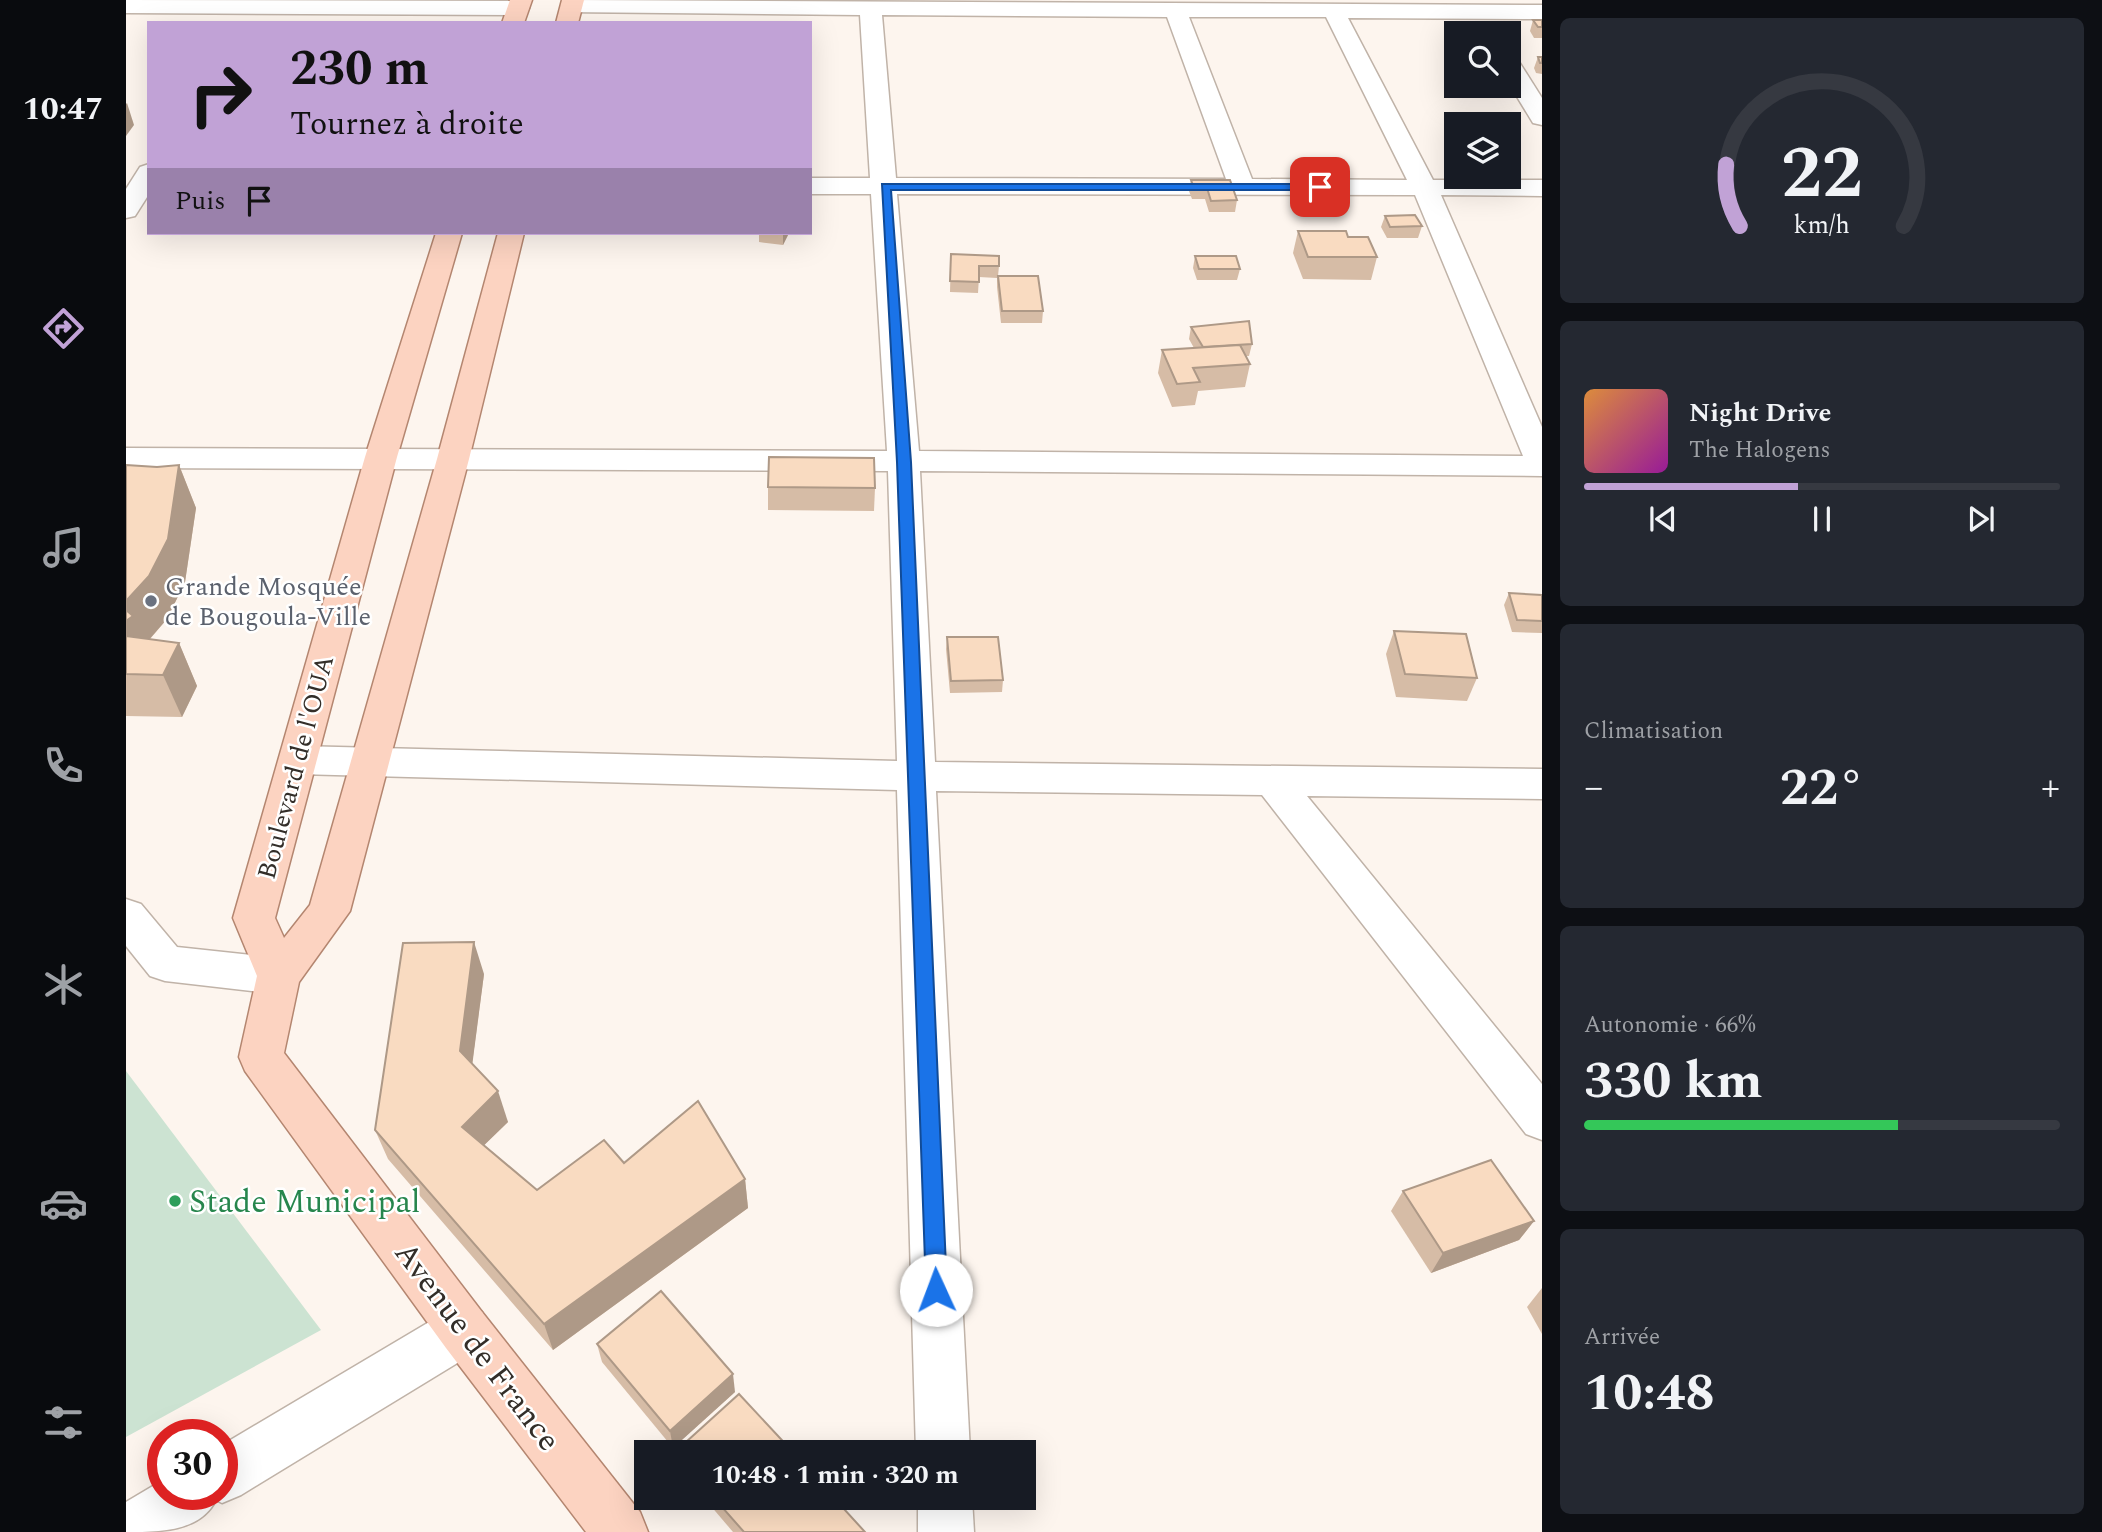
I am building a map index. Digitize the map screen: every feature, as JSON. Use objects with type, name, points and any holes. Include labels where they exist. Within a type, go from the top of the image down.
[{"type":"main road","name":"Boulevard de l'OUA","points":[[279,976],[254,918],[381,457],[448,235]]},
{"type":"main road","points":[[279,976],[329,911],[453,459],[510,235]]},
{"type":"main road","name":"Avenue de France","points":[[279,976],[261,1057],[464,1330],[620,1532]]},
{"type":"street","points":[[571,10],[871,11],[930,6],[1098,4],[1175,9],[1333,10],[1403,6],[1478,12],[1542,12]]},
{"type":"street","points":[[126,6],[253,10],[517,10]]},
{"type":"street","points":[[1175,9],[1242,187]]},
{"type":"street","points":[[126,458],[381,457],[1542,465],[1424,187],[1333,10]]},
{"type":"street","points":[[871,11],[886,186],[904,462],[943,1440]]},
{"type":"street","points":[[1478,12],[1484,21]]},
{"type":"street","points":[[1521,83],[1542,118]]},
{"type":"street","points":[[812,186],[1542,188]]},
{"type":"street","points":[[298,760],[916,776],[1542,784]]},
{"type":"street","points":[[1271,779],[1542,1119]]},
{"type":"street","points":[[126,916],[166,963],[279,976]]},
{"type":"street","points":[[238,1466],[464,1330]]},
{"type":"street","points":[[129,1532],[165,1510]]},
{"type":"street","points":[[945,1510],[946,1532]]},
{"type":"green space","name":"Stade Municipal","points":[[126,1071],[321,1330],[159,1419],[147,1419],[147,1425],[126,1437]]},
{"type":"building","points":[[1533,20],[1542,20],[1542,27],[1538,27]]},
{"type":"building","points":[[1191,180],[1230,180],[1237,200],[1211,201],[1207,188],[1194,188]]},
{"type":"building","points":[[1415,215],[1422,226],[1390,227],[1385,216]]},
{"type":"building","points":[[1298,231],[1346,231],[1348,237],[1368,237],[1377,257],[1308,257]]},
{"type":"building","points":[[951,254],[999,256],[999,266],[979,266],[979,282],[950,281]]},
{"type":"building","points":[[1195,256],[1236,256],[1240,269],[1199,269]]},
{"type":"building","points":[[998,276],[1038,276],[1043,311],[1002,311]]},
{"type":"building","points":[[1249,321],[1252,344],[1203,347],[1191,327]]},
{"type":"building","points":[[1240,345],[1250,364],[1193,368],[1200,382],[1177,384],[1162,350]]},
{"type":"building","points":[[769,457],[874,458],[875,488],[768,487]]},
{"type":"building","points":[[126,465],[179,465],[168,539],[149,576],[126,601]]},
{"type":"building","points":[[1509,593],[1542,595],[1542,621],[1517,620]]},
{"type":"building","points":[[126,610],[133,616],[126,621]]},
{"type":"building","points":[[1394,631],[1466,634],[1477,678],[1405,674]]},
{"type":"building","points":[[126,636],[179,643],[163,675],[126,674]]},
{"type":"building","points":[[947,637],[998,637],[1003,680],[951,681]]},
{"type":"building","points":[[474,942],[460,1051],[498,1091],[462,1127],[537,1190],[604,1140],[624,1163],[698,1101],[745,1179],[544,1324],[375,1130],[403,943]]},
{"type":"building","points":[[1491,1160],[1534,1221],[1443,1253],[1403,1191]]},
{"type":"building","points":[[661,1291],[733,1374],[670,1431],[597,1344]]},
{"type":"building","points":[[739,1394],[782,1440],[688,1440]]},
{"type":"building","points":[[725,1510],[845,1510],[865,1532],[744,1532]]},
{"type":"place","name":"Grande Mosquée de Bougoula-Ville","points":[[151,601]]},
{"type":"place","name":"Stade Municipal","points":[[175,1201]]},
{"type":"route","points":[[936,1290],[904,462],[886,186],[1320,187]]}]
